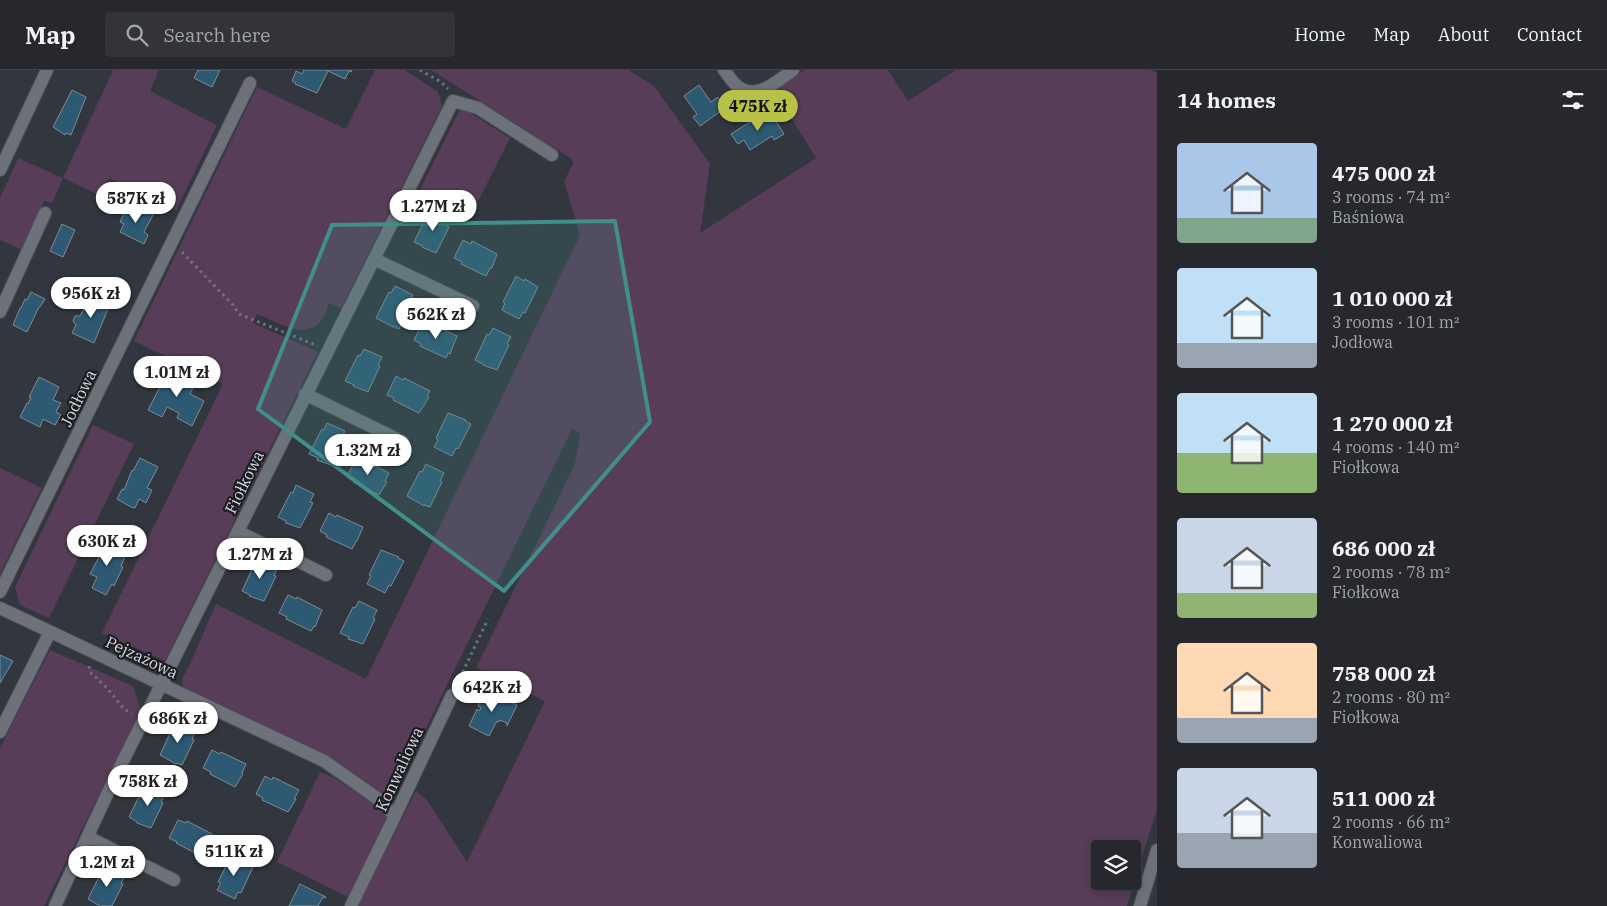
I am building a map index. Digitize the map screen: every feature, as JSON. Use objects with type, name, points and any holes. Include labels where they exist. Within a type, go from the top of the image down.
[{"type":"street","points":[[0,170],[47,70]]},
{"type":"street","points":[[724,70],[740,88],[752,92],[761,91],[793,70]]},
{"type":"street","name":"Jodłowa","points":[[0,592],[250,83]]},
{"type":"street","points":[[453,101],[478,108],[552,156]]},
{"type":"street","name":"Fiołkowa","points":[[55,906],[118,771],[453,101]]},
{"type":"street","points":[[0,312],[45,213]]},
{"type":"street","points":[[374,259],[473,306]]},
{"type":"street","points":[[305,394],[403,442]]},
{"type":"street","points":[[239,532],[326,574]]},
{"type":"street","name":"Pejzażowa","points":[[0,608],[324,762],[377,798],[395,816]]},
{"type":"street","points":[[0,732],[50,632]]},
{"type":"street","name":"Konwaliowa","points":[[350,906],[452,695]]},
{"type":"street","points":[[88,837],[174,880]]},
{"type":"street","points":[[1140,906],[1157,850]]},
{"type":"path","points":[[420,70],[441,82],[452,93],[453,101]]},
{"type":"path","points":[[172,244],[192,261],[233,304],[240,314],[328,350]]},
{"type":"path","points":[[452,695],[488,619]]},
{"type":"path","points":[[86,648],[90,672],[107,688],[124,709],[143,721]]},
{"type":"highlighted area","points":[[615,221],[650,422],[504,591],[258,409],[332,225]]},
{"type":"shaded area","points":[[113,70],[159,70],[150,91],[217,125],[176,211],[109,178],[101,196],[63,178]]},
{"type":"shaded area","points":[[375,70],[405,70],[438,92],[442,106],[341,308],[329,303],[324,316],[316,325],[308,329],[299,330],[257,314],[253,323],[318,352],[165,661],[102,633],[223,384],[134,341],[257,87],[346,129]]},
{"type":"shaded area","points":[[431,70],[628,70],[654,86],[710,164],[700,233],[816,158],[774,90],[805,70],[888,70],[908,101],[956,70],[1150,70],[1157,73],[1157,809],[1141,861],[1141,840],[1091,840],[1091,890],[1132,890],[1127,906],[358,906],[416,791],[427,800],[467,862],[545,701],[476,668],[575,464],[580,433],[572,429],[390,802],[371,785],[340,764],[187,691],[183,687],[182,679],[216,604],[366,679],[580,235],[564,181],[573,164],[572,159]]},
{"type":"shaded area","points":[[461,107],[510,138],[470,217],[419,192]]},
{"type":"shaded area","points":[[18,158],[63,178],[52,203],[44,201],[22,250],[0,240],[0,198]]},
{"type":"shaded area","points":[[93,425],[134,444],[49,618],[20,605],[15,587]]},
{"type":"shaded area","points":[[0,468],[42,488],[0,574]]},
{"type":"shaded area","points":[[50,650],[133,686],[141,710],[44,906],[0,906],[0,748]]},
{"type":"shaded area","points":[[320,772],[334,778],[385,810],[386,819],[348,897],[277,862]]},
{"type":"building","points":[[198,70],[220,70],[212,87],[194,78]]},
{"type":"building","points":[[304,70],[352,70],[351,72],[349,71],[345,79],[328,71],[317,93],[292,81],[296,71],[302,74]]},
{"type":"building","points":[[699,85],[711,102],[718,97],[725,108],[700,126],[693,117],[697,114],[684,96]]},
{"type":"building","points":[[72,90],[86,97],[71,135],[66,133],[65,135],[53,127]]},
{"type":"building","points":[[772,115],[784,134],[774,140],[772,136],[750,150],[744,140],[738,144],[731,134],[753,120],[756,125]]},
{"type":"building","points":[[137,205],[154,213],[144,232],[148,235],[144,244],[120,232],[124,224],[120,222],[126,209],[133,213]]},
{"type":"building","points":[[432,210],[450,219],[447,226],[449,227],[436,253],[414,242]]},
{"type":"building","points":[[62,224],[75,230],[63,257],[50,251]]},
{"type":"building","points":[[463,240],[471,244],[472,241],[497,254],[492,268],[490,268],[486,276],[461,264],[462,262],[454,258]]},
{"type":"building","points":[[516,276],[538,287],[525,313],[523,312],[519,319],[502,310],[505,303],[503,302]]},
{"type":"building","points":[[395,286],[413,295],[399,329],[376,318],[389,292],[391,293]]},
{"type":"building","points":[[31,292],[45,299],[27,332],[13,325],[20,308]]},
{"type":"building","points":[[91,295],[110,304],[94,343],[72,333],[76,325],[73,321],[75,316],[80,316]]},
{"type":"building","points":[[423,322],[457,336],[450,354],[448,353],[446,358],[420,346],[421,344],[414,340]]},
{"type":"building","points":[[493,328],[511,337],[497,370],[475,360],[487,334],[489,335]]},
{"type":"building","points":[[364,349],[382,357],[368,392],[345,381],[358,355],[360,356]]},
{"type":"building","points":[[172,368],[196,381],[190,394],[204,401],[192,426],[177,418],[179,413],[167,407],[162,417],[148,410]]},
{"type":"building","points":[[396,376],[430,391],[427,396],[429,397],[419,413],[387,395]]},
{"type":"building","points":[[39,377],[59,387],[53,400],[61,403],[56,412],[61,415],[55,425],[43,419],[40,427],[20,417],[28,404],[31,397],[29,397]]},
{"type":"building","points":[[448,413],[471,424],[458,449],[456,448],[452,456],[434,447],[438,440],[436,438]]},
{"type":"building","points":[[327,423],[345,431],[341,439],[344,440],[331,465],[317,460],[318,458],[309,454]]},
{"type":"building","points":[[140,458],[158,467],[147,488],[152,490],[146,503],[139,499],[135,508],[117,499],[122,489],[124,490],[132,470]]},
{"type":"building","points":[[356,458],[389,473],[385,481],[387,482],[379,495],[347,477]]},
{"type":"building","points":[[426,464],[444,473],[440,481],[442,482],[430,507],[424,506],[407,496],[420,471],[422,472]]},
{"type":"building","points":[[296,485],[314,494],[310,502],[313,503],[300,528],[286,523],[286,521],[278,517]]},
{"type":"building","points":[[329,513],[363,527],[352,549],[326,537],[327,535],[320,531]]},
{"type":"building","points":[[99,540],[119,549],[117,552],[125,556],[121,566],[123,567],[114,586],[112,584],[106,595],[92,588],[97,577],[90,574],[99,557],[92,554]]},
{"type":"building","points":[[381,550],[404,561],[391,586],[389,585],[385,593],[367,584],[371,576],[369,575]]},
{"type":"building","points":[[260,559],[278,568],[264,601],[249,596],[242,591],[254,565],[256,566]]},
{"type":"building","points":[[288,595],[296,599],[297,597],[322,610],[315,627],[311,631],[286,619],[287,617],[279,613]]},
{"type":"building","points":[[359,601],[377,610],[373,618],[375,619],[363,644],[348,639],[349,637],[340,633],[353,607],[355,608]]},
{"type":"building","points":[[0,655],[13,661],[0,683]]},
{"type":"building","points":[[486,690],[517,705],[507,726],[507,723],[500,720],[499,722],[497,721],[489,736],[469,726],[477,709],[479,711],[481,708],[478,706]]},
{"type":"building","points":[[178,723],[196,731],[192,739],[194,740],[182,765],[176,764],[160,755],[172,729],[174,730]]},
{"type":"building","points":[[212,750],[220,754],[221,752],[246,764],[243,774],[235,787],[210,774],[211,772],[203,768]]},
{"type":"building","points":[[265,776],[272,780],[273,777],[299,790],[288,812],[262,800],[263,798],[256,794]]},
{"type":"building","points":[[147,785],[165,794],[161,802],[163,803],[151,828],[137,823],[129,817],[141,792],[143,793]]},
{"type":"building","points":[[178,820],[186,823],[187,821],[212,834],[207,848],[205,847],[201,856],[169,838]]},
{"type":"building","points":[[231,856],[253,867],[241,893],[238,892],[235,899],[217,890],[221,883],[218,882]]},
{"type":"building","points":[[107,867],[125,876],[112,906],[100,906],[88,899],[101,873],[103,874]]},
{"type":"building","points":[[300,884],[326,897],[323,897],[318,906],[289,906]]}]
